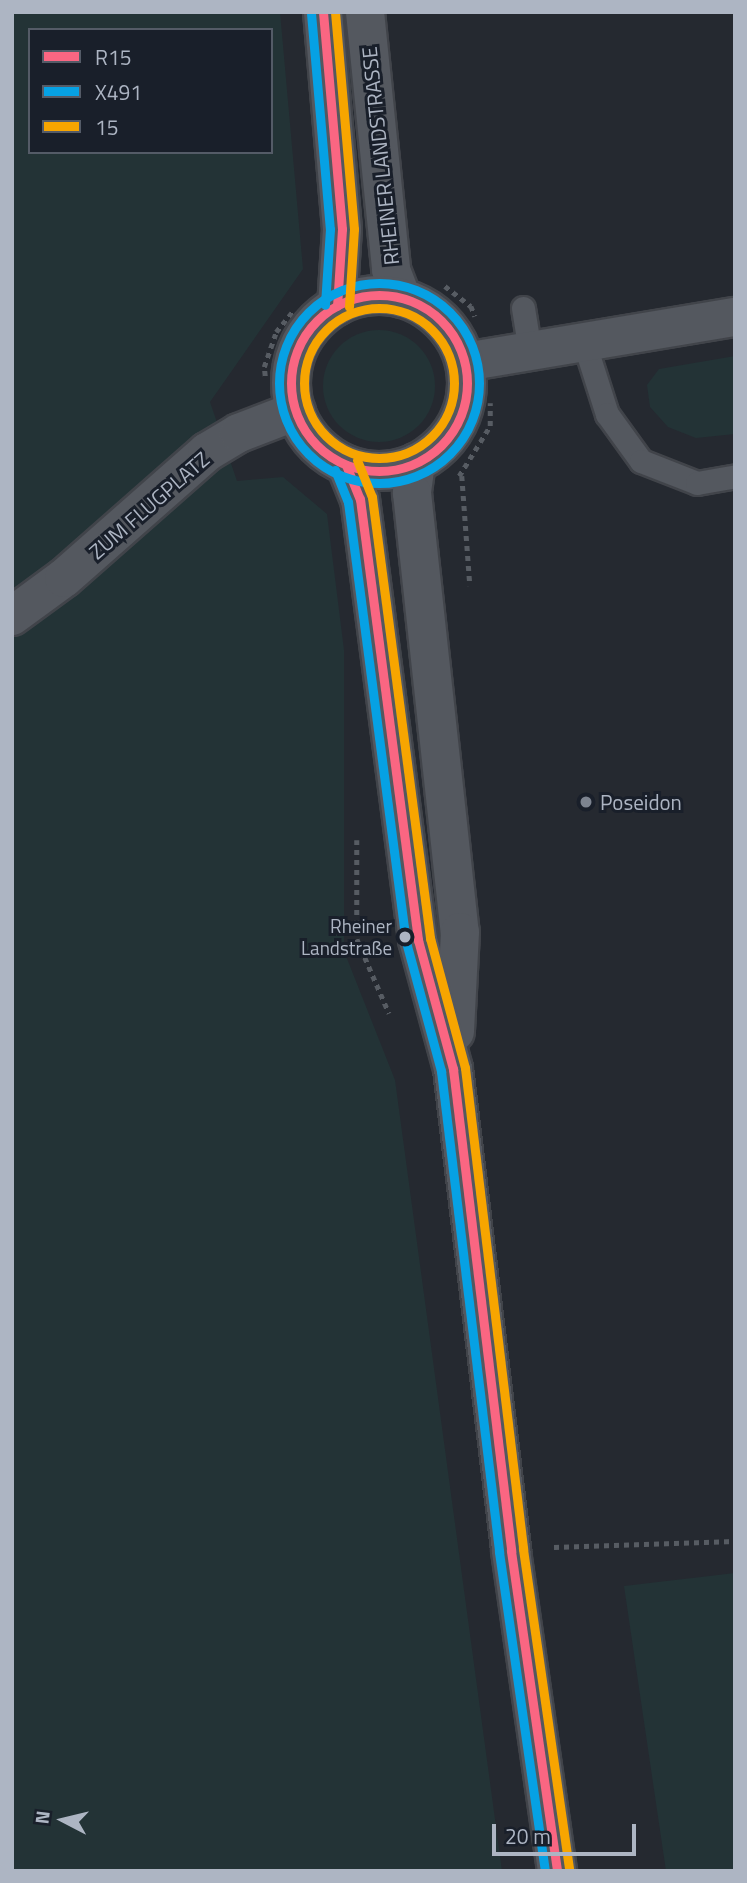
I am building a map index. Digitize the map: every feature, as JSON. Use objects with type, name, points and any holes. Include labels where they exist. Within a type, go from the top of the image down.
[{"type":"street","name":"RHEINER LANDSTRASSE","points":[[323,12],[342,229],[337,306]]},
{"type":"street","name":"RHEINER LANDSTRASSE","points":[[365,12],[391,270],[402,298]]},
{"type":"street","points":[[379,295],[402,298],[423,307],[442,321],[456,340],[465,362],[467,392],[458,422],[441,446],[416,463],[393,471],[369,471],[346,465],[324,453],[307,434],[296,411],[291,381],[297,351],[313,325],[337,306],[357,298],[379,295]]},
{"type":"street","points":[[465,362],[735,317]]},
{"type":"street","name":"ZUM FLUGPLATZ","points":[[12,616],[64,579],[207,452],[239,433],[296,411]]},
{"type":"street","points":[[416,463],[412,493],[460,932],[453,1069]]},
{"type":"street","points":[[346,465],[360,499],[418,940],[453,1069],[512,1551],[557,1871]]},
{"type":"lane","points":[[523,308],[530,351]]},
{"type":"lane","points":[[584,342],[607,414],[641,461],[697,482],[735,476]]},
{"type":"path","points":[[442,284],[471,306]]},
{"type":"path","points":[[264,367],[276,332],[299,304]]},
{"type":"path","points":[[462,475],[490,426]]},
{"type":"path","points":[[512,1551],[544,1547],[735,1541]]},
{"type":"shaded area","points":[[12,12],[280,12],[303,269],[210,402],[237,481],[283,477],[327,514],[344,650],[344,951],[395,1080],[502,1871],[12,1871]]},
{"type":"shaded area","points":[[379,330],[400,334],[419,346],[431,365],[435,386],[431,407],[419,426],[400,438],[379,442],[358,438],[339,426],[327,407],[323,386],[327,365],[339,346],[358,334]]},
{"type":"shaded area","points":[[735,356],[735,434],[696,438],[668,427],[650,407],[647,385],[659,369]]},
{"type":"shaded area","points":[[735,1573],[735,1871],[666,1871],[624,1586]]},
{"type":"transit line","name":"R15","points":[[323,12],[342,229],[337,306]]},
{"type":"transit line","name":"15","points":[[335,12],[354,229],[349,307]]},
{"type":"transit line","name":"X491","points":[[311,13],[330,229],[325,305]]},
{"type":"transit line","name":"X491","points":[[379,283],[417,291],[450,312],[471,345],[479,383],[471,421],[450,454],[417,475],[379,483],[341,475],[308,454],[287,421],[279,383],[287,345],[308,312],[341,291],[379,283]]},
{"type":"transit line","name":"R15","points":[[379,295],[412,302],[441,321],[460,350],[467,383],[460,416],[441,445],[412,464],[379,471],[346,464],[317,445],[298,416],[291,383],[298,350],[317,321],[346,302],[379,295]]},
{"type":"transit line","name":"15","points":[[379,308],[408,314],[421,320],[432,330],[442,341],[448,354],[454,383],[448,412],[442,425],[432,436],[421,446],[408,452],[379,458],[350,452],[337,446],[326,436],[316,425],[310,412],[304,383],[310,354],[316,341],[326,330],[337,320],[350,314],[379,308]]},
{"type":"transit line","name":"15","points":[[357,460],[372,497],[430,938],[465,1068],[523,1549],[569,1869]]},
{"type":"transit line","name":"R15","points":[[346,465],[360,499],[418,940],[453,1069],[511,1551],[557,1871]]},
{"type":"transit line","name":"X491","points":[[335,470],[348,502],[406,942],[441,1071],[499,1552],[545,1871]]},
{"type":"place","name":"Poseidon","points":[[586,802]]},
{"type":"place","name":"Rheiner Landstraße","points":[[405,937]]}]
